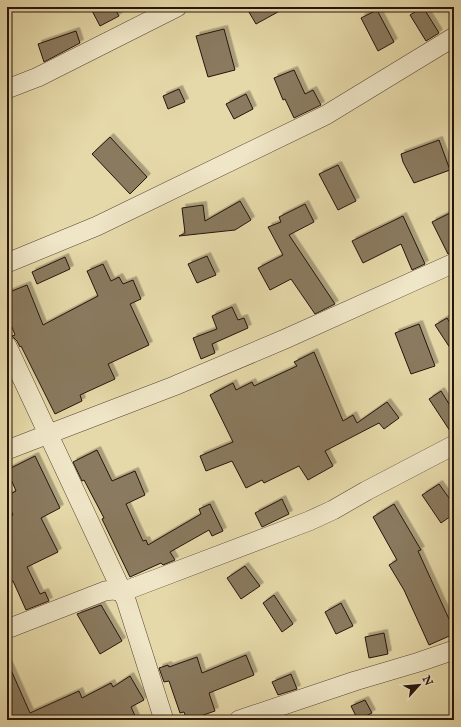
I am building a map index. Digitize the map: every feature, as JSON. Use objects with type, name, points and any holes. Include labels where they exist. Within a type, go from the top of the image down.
[{"type":"street","points":[[7,89],[38,77],[177,7]]},
{"type":"street","points":[[7,263],[97,226],[326,115],[454,37]]},
{"type":"street","points":[[7,450],[48,433],[105,414],[285,340],[454,263]]},
{"type":"street","points":[[7,346],[126,600],[164,720]]},
{"type":"street","points":[[7,630],[105,591],[113,590],[122,592],[309,521],[333,510],[454,445]]},
{"type":"street","points":[[239,720],[454,650]]},
{"type":"building","points":[[90,7],[114,7],[119,16],[100,26]]},
{"type":"building","points":[[246,7],[287,7],[256,24]]},
{"type":"building","points":[[423,7],[439,33],[426,41],[410,15]]},
{"type":"building","points":[[377,10],[394,42],[378,51],[361,18]]},
{"type":"building","points":[[224,29],[235,70],[208,77],[196,36]]},
{"type":"building","points":[[76,31],[80,43],[44,62],[38,44]]},
{"type":"building","points":[[294,70],[305,94],[313,90],[321,105],[294,118],[285,99],[283,100],[274,78]]},
{"type":"building","points":[[179,89],[185,102],[168,109],[163,96]]},
{"type":"building","points":[[246,94],[253,109],[234,119],[226,104]]},
{"type":"building","points":[[110,137],[147,177],[130,194],[92,154]]},
{"type":"building","points":[[439,140],[450,170],[414,183],[403,162],[401,154]]},
{"type":"building","points":[[338,165],[356,201],[338,210],[319,174]]},
{"type":"building","points":[[240,201],[251,220],[235,230],[179,236],[185,233],[182,208],[203,205],[205,221]]},
{"type":"building","points":[[305,204],[314,222],[289,235],[335,304],[315,314],[291,279],[270,290],[258,268],[283,255],[268,227],[281,222],[279,217]]},
{"type":"building","points":[[454,211],[454,252],[448,254],[432,222]]},
{"type":"building","points":[[403,216],[425,264],[412,270],[401,244],[363,263],[352,241]]},
{"type":"building","points":[[207,256],[216,275],[197,283],[188,264]]},
{"type":"building","points":[[65,257],[70,269],[37,284],[32,272]]},
{"type":"building","points":[[103,264],[111,281],[119,277],[123,284],[133,280],[141,299],[130,304],[149,345],[108,364],[115,379],[80,395],[82,401],[55,414],[21,346],[20,347],[12,336],[15,335],[7,314],[7,293],[27,285],[43,325],[98,296],[87,271]]},
{"type":"building","points":[[232,307],[238,320],[244,318],[248,328],[212,344],[215,353],[201,359],[193,338],[217,329],[212,316]]},
{"type":"building","points":[[447,318],[454,329],[454,354],[435,325]]},
{"type":"building","points":[[419,324],[435,366],[411,374],[395,333]]},
{"type":"building","points":[[314,352],[343,421],[353,415],[357,423],[387,402],[399,418],[384,429],[379,423],[325,451],[333,466],[308,480],[299,466],[264,483],[262,480],[246,488],[232,461],[206,471],[200,456],[233,442],[210,395],[233,383],[236,390],[252,382],[254,386],[297,366],[294,362]]},
{"type":"building","points":[[441,391],[454,412],[454,434],[452,434],[429,399]]},
{"type":"building","points":[[97,450],[112,481],[135,471],[145,495],[126,504],[143,541],[146,540],[148,545],[201,514],[199,509],[210,504],[223,531],[212,536],[209,530],[170,552],[175,560],[163,565],[161,563],[130,577],[102,519],[104,518],[84,480],[82,481],[73,462]]},
{"type":"building","points":[[35,456],[60,508],[41,518],[58,552],[27,567],[40,594],[45,592],[49,601],[26,610],[13,581],[11,582],[7,573],[7,517],[13,515],[7,502],[7,496],[16,491],[7,470]]},
{"type":"building","points":[[439,484],[454,505],[454,514],[441,523],[422,495]]},
{"type":"building","points":[[282,499],[289,514],[262,527],[255,513]]},
{"type":"building","points":[[394,504],[421,550],[418,551],[454,630],[454,634],[429,645],[404,590],[389,565],[397,560],[373,517]]},
{"type":"building","points":[[245,566],[260,586],[241,599],[227,578]]},
{"type":"building","points":[[274,595],[293,624],[282,632],[263,603]]},
{"type":"building","points":[[341,603],[353,626],[336,634],[325,612]]},
{"type":"building","points":[[101,605],[122,641],[100,654],[77,614]]},
{"type":"building","points":[[384,633],[388,654],[369,658],[365,637]]},
{"type":"building","points":[[246,655],[254,675],[209,693],[215,711],[189,720],[187,720],[184,712],[180,713],[169,681],[164,682],[159,668],[168,665],[169,667],[197,657],[202,673]]},
{"type":"building","points":[[7,661],[30,713],[79,691],[82,698],[111,683],[113,687],[130,676],[144,700],[131,707],[137,720],[7,720]]},
{"type":"building","points":[[291,674],[297,689],[278,695],[272,682]]},
{"type":"building","points":[[365,700],[372,713],[358,720],[351,706]]}]
